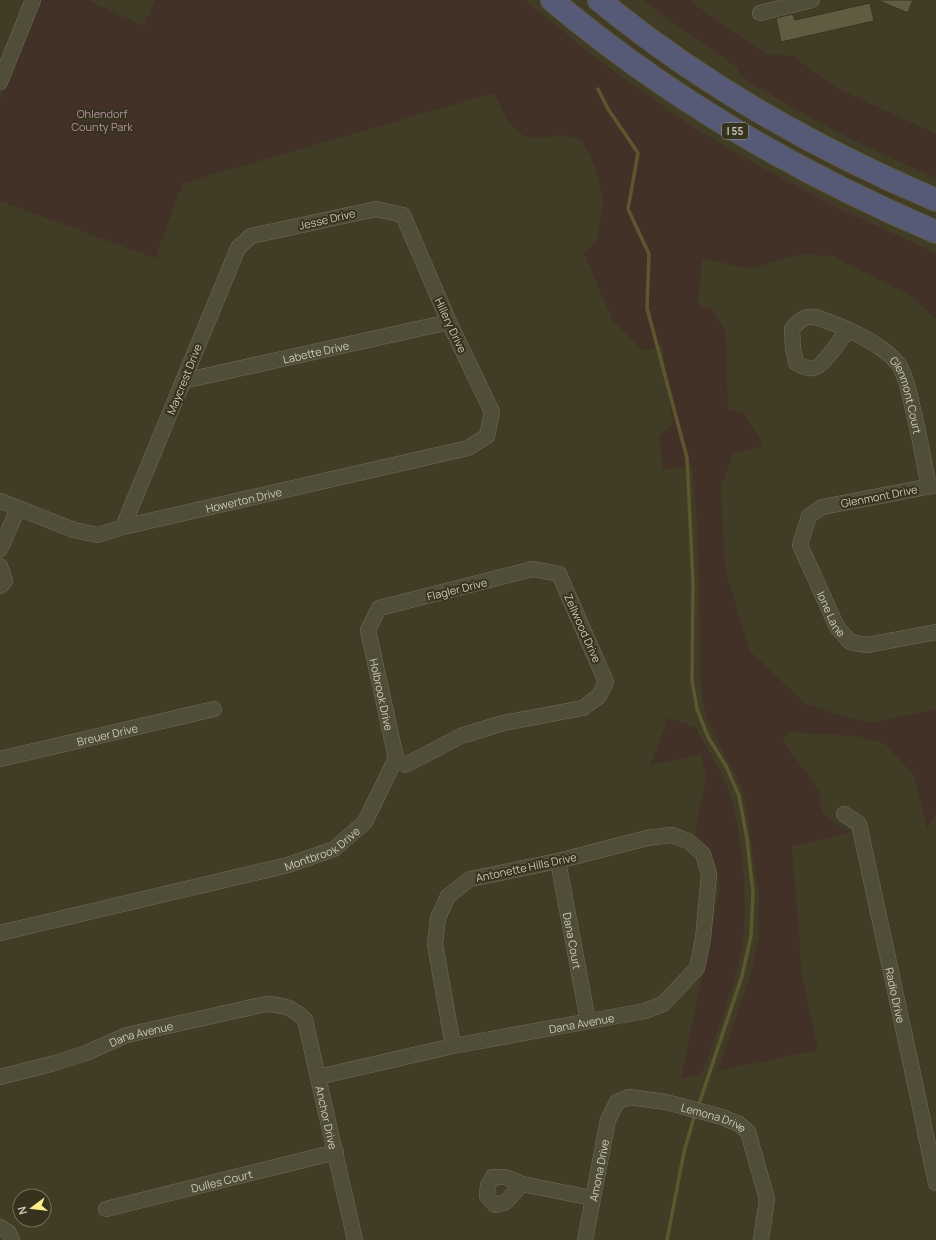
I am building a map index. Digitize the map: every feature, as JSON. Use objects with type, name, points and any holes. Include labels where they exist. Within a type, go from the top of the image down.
[{"type":"highway","name":"I 55","points":[[552,0],[579,23],[628,60],[680,96],[732,129],[842,190],[936,232]]},
{"type":"highway","name":"I 55","points":[[599,0],[656,44],[760,111],[870,170],[936,200]]},
{"type":"street","points":[[0,82],[33,0]]},
{"type":"street","points":[[760,13],[812,0]]},
{"type":"street","name":"Jesse Drive","points":[[252,236],[376,209],[403,215]]},
{"type":"street","name":"Hillery Drive","points":[[403,215],[449,322],[492,412],[487,436]]},
{"type":"street","name":"Maycrest Drive","points":[[123,527],[238,248],[252,236]]},
{"type":"street","name":"Labette Drive","points":[[183,381],[449,322]]},
{"type":"street","name":"Glenmont Court","points":[[848,330],[883,348],[899,365],[907,384],[932,485]]},
{"type":"street","name":"Howerton Drive","points":[[0,501],[74,530],[98,535],[123,527],[468,448],[487,436]]},
{"type":"street","name":"Glenmont Drive","points":[[822,507],[932,485]]},
{"type":"street","name":"Ione Lane","points":[[822,507],[809,516],[800,545],[837,627],[850,642],[867,645],[936,632]]},
{"type":"street","points":[[0,549],[18,509]]},
{"type":"street","points":[[0,566],[5,581],[0,586]]},
{"type":"street","name":"Flagler Drive","points":[[368,630],[379,608],[533,570],[559,574]]},
{"type":"street","name":"Zellwood Drive","points":[[396,758],[405,765],[461,736],[503,723],[583,708],[599,696],[606,682],[559,574]]},
{"type":"street","name":"Holbrook Drive","points":[[368,630],[396,758]]},
{"type":"street","name":"Breuer Drive","points":[[0,759],[214,709]]},
{"type":"street","name":"Montbrook Drive","points":[[0,933],[288,865],[334,849],[365,822],[396,758]]},
{"type":"street","name":"Radio Drive","points":[[844,814],[858,824],[909,1052],[936,1183]]},
{"type":"street","name":"Antonette Hills Drive","points":[[453,1046],[435,944],[438,918],[448,896],[470,879],[558,862],[648,838],[672,835],[688,841]]},
{"type":"street","name":"Dana Avenue","points":[[318,1077],[453,1046],[645,1011],[663,1004],[697,968],[703,939],[709,874],[703,854],[688,841]]},
{"type":"street","name":"Dana Court","points":[[558,862],[588,1021]]},
{"type":"street","name":"Dana Avenue","points":[[0,1077],[55,1064],[86,1053],[127,1035],[266,1004],[284,1006]]},
{"type":"street","name":"Anchor Drive","points":[[284,1006],[300,1014],[305,1020],[355,1240]]},
{"type":"street","name":"Lemona Drive","points":[[616,1102],[629,1097],[666,1102],[722,1117],[739,1124],[748,1132],[767,1199],[762,1240]]},
{"type":"street","name":"Amona Drive","points":[[585,1240],[608,1120],[616,1102]]},
{"type":"street","name":"Dulles Court","points":[[106,1209],[336,1152]]},
{"type":"street","points":[[522,1184],[592,1198]]},
{"type":"street","points":[[0,1227],[9,1233],[12,1240]]},
{"type":"green space","name":"Ohlendorf County Park","points":[[40,0],[87,0],[144,26],[155,0],[525,0],[593,56],[699,131],[757,165],[839,209],[936,253],[936,319],[911,296],[832,256],[800,254],[750,269],[702,258],[698,306],[712,309],[725,329],[728,410],[744,413],[764,446],[733,454],[721,486],[725,569],[750,651],[806,705],[869,723],[936,709],[936,814],[927,829],[914,775],[884,743],[857,736],[788,732],[782,739],[820,793],[821,808],[824,814],[838,826],[852,832],[792,846],[802,975],[818,1050],[717,1071],[750,977],[758,940],[759,895],[745,798],[738,779],[712,731],[704,709],[701,691],[698,533],[692,465],[663,470],[659,437],[673,424],[662,346],[643,351],[613,321],[584,253],[597,241],[604,201],[595,167],[582,140],[563,135],[541,138],[524,136],[508,122],[494,93],[183,183],[155,258],[0,201],[0,99]]},
{"type":"green space","points":[[643,0],[688,0],[767,54],[792,56],[841,90],[936,134],[936,178],[835,130],[762,89],[738,74],[738,68],[680,28]]},
{"type":"green space","points":[[669,718],[696,727],[725,781],[731,797],[738,831],[742,857],[745,900],[743,943],[737,971],[716,1036],[702,1074],[681,1079],[720,888],[713,858],[707,846],[695,834],[706,776],[701,754],[650,765]]},
{"type":"building","points":[[877,0],[913,0],[908,13]]},
{"type":"building","points":[[870,3],[874,21],[781,42],[776,18],[793,14],[795,20]]},
{"type":"waterway","points":[[598,89],[608,109],[638,153],[628,209],[649,254],[647,308],[687,458],[693,583],[692,681],[697,709],[708,737],[726,766],[739,796],[747,839],[753,893],[751,936],[742,976],[698,1107]]},
{"type":"waterway","points":[[667,1240],[684,1152],[695,1114]]}]
